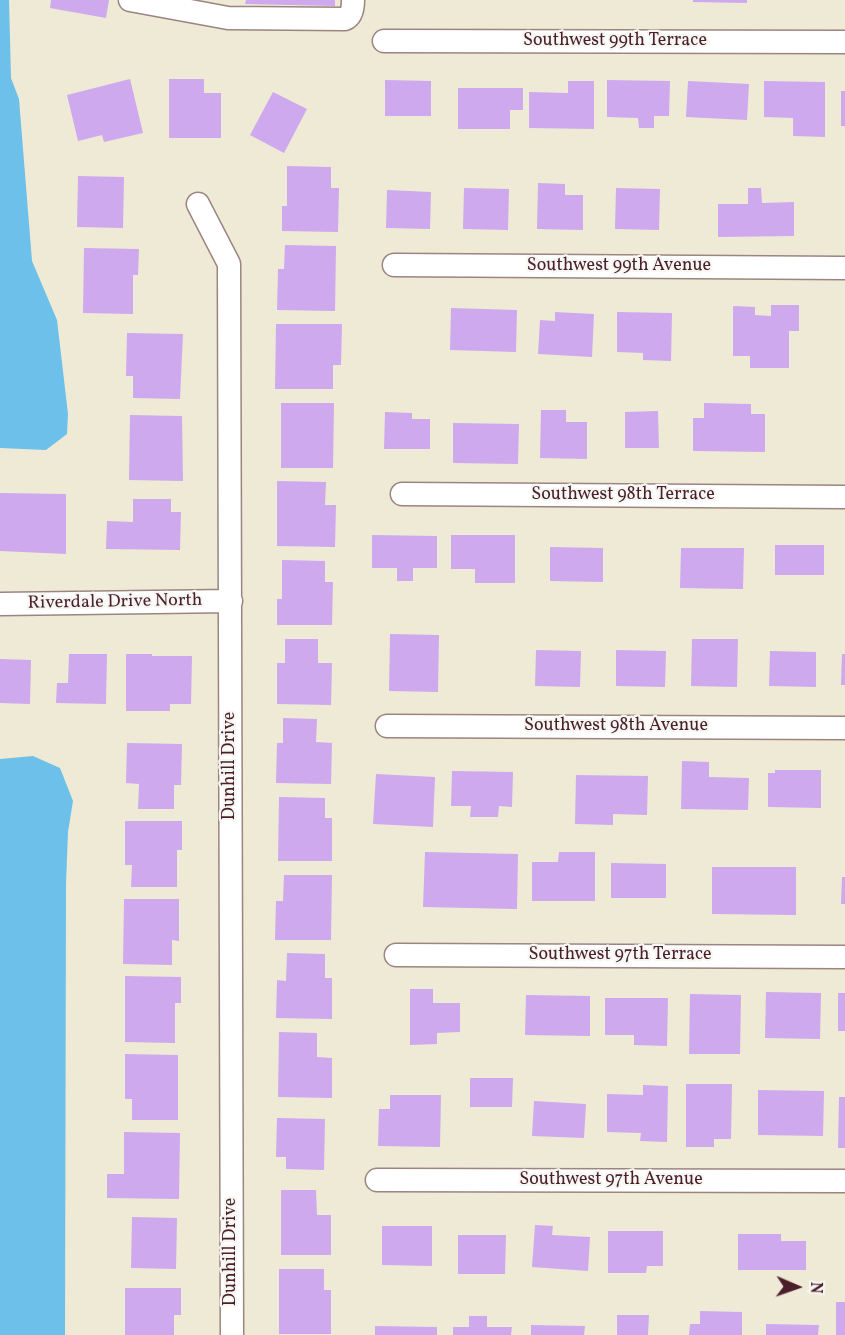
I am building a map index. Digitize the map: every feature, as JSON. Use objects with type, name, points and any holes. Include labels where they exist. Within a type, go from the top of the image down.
[{"type":"street","points":[[130,0],[228,18],[345,20],[351,13],[353,0]]},
{"type":"street","name":"Southwest 99th Terrace","points":[[384,41],[845,42]]},
{"type":"street","name":"Dunhill Drive","points":[[198,204],[229,264],[232,1335]]},
{"type":"street","name":"Southwest 99th Avenue","points":[[394,265],[845,268]]},
{"type":"street","name":"Southwest 98th Terrace","points":[[402,494],[845,497]]},
{"type":"street","name":"Riverdale Drive North","points":[[0,604],[231,601]]},
{"type":"street","name":"Southwest 98th Avenue","points":[[387,726],[845,728]]},
{"type":"street","name":"Southwest 97th Terrace","points":[[396,955],[845,957]]},
{"type":"street","name":"Southwest 97th Avenue","points":[[376,1180],[845,1181]]},
{"type":"water","points":[[0,0],[9,0],[11,78],[19,99],[32,261],[57,320],[68,414],[67,434],[46,450],[0,448]]},
{"type":"water","points":[[33,756],[60,768],[73,801],[68,832],[66,884],[65,1335],[0,1335],[0,759]]},
{"type":"building","points":[[51,0],[109,0],[106,18],[50,8]]},
{"type":"building","points":[[246,0],[335,0],[335,6],[245,4]]},
{"type":"building","points":[[693,0],[747,0],[747,3],[693,2]]},
{"type":"building","points":[[130,79],[143,133],[104,142],[102,135],[78,141],[67,95]]},
{"type":"building","points":[[169,79],[204,79],[204,93],[221,93],[221,138],[169,138]]},
{"type":"building","points":[[385,80],[431,81],[431,116],[385,116]]},
{"type":"building","points":[[607,80],[670,81],[669,116],[654,116],[654,128],[639,128],[638,118],[607,117]]},
{"type":"building","points":[[568,81],[594,81],[594,129],[529,128],[529,92],[568,93]]},
{"type":"building","points":[[688,81],[749,84],[747,120],[686,117]]},
{"type":"building","points":[[764,81],[825,82],[825,137],[793,136],[793,118],[764,117]]},
{"type":"building","points":[[458,88],[523,88],[523,110],[510,110],[510,129],[458,129]]},
{"type":"building","points":[[841,91],[845,91],[845,126],[841,126]]},
{"type":"building","points":[[273,92],[307,109],[284,153],[250,135]]},
{"type":"building","points":[[287,166],[331,167],[331,188],[339,188],[338,232],[282,231],[282,206],[287,206]]},
{"type":"building","points":[[78,176],[124,177],[123,228],[77,227]]},
{"type":"building","points":[[538,183],[565,184],[565,195],[583,195],[583,230],[537,229]]},
{"type":"building","points":[[464,188],[509,189],[508,230],[463,229]]},
{"type":"building","points":[[616,188],[660,189],[659,230],[615,229]]},
{"type":"building","points":[[748,188],[761,188],[762,203],[794,202],[794,236],[718,237],[718,204],[748,204]]},
{"type":"building","points":[[387,190],[431,192],[430,229],[386,228]]},
{"type":"building","points":[[285,245],[336,246],[335,311],[277,310],[278,269],[284,269]]},
{"type":"building","points":[[84,248],[139,249],[138,275],[133,275],[133,314],[83,313]]},
{"type":"building","points":[[771,305],[799,305],[799,331],[789,331],[789,368],[750,368],[750,356],[733,356],[733,306],[755,307],[755,315],[771,316]]},
{"type":"building","points":[[451,308],[517,310],[516,352],[450,350]]},
{"type":"building","points":[[555,312],[594,314],[592,357],[538,354],[540,320],[555,321]]},
{"type":"building","points":[[617,312],[672,313],[671,361],[643,360],[643,353],[617,352]]},
{"type":"building","points":[[276,324],[342,324],[341,365],[333,365],[333,389],[275,389]]},
{"type":"building","points":[[127,333],[183,334],[180,399],[133,398],[133,376],[126,376]]},
{"type":"building","points":[[281,403],[334,403],[333,468],[281,468]]},
{"type":"building","points":[[704,403],[751,404],[751,414],[765,414],[765,452],[693,451],[693,418],[704,418]]},
{"type":"building","points":[[541,410],[566,410],[566,422],[587,422],[587,459],[540,458]]},
{"type":"building","points":[[658,411],[659,448],[625,448],[625,412]]},
{"type":"building","points":[[385,412],[412,413],[412,419],[430,419],[430,449],[384,449]]},
{"type":"building","points":[[130,415],[182,416],[183,481],[129,480]]},
{"type":"building","points":[[453,423],[519,424],[518,464],[453,463]]},
{"type":"building","points":[[277,481],[326,482],[325,505],[336,505],[335,547],[277,546]]},
{"type":"building","points":[[0,493],[66,494],[66,554],[0,551]]},
{"type":"building","points":[[133,499],[171,499],[171,512],[181,512],[180,550],[106,549],[107,521],[133,522]]},
{"type":"building","points":[[372,535],[437,536],[437,568],[413,568],[413,581],[397,581],[397,568],[372,568]]},
{"type":"building","points":[[451,535],[515,535],[515,583],[475,583],[475,569],[451,569]]},
{"type":"building","points":[[775,545],[824,545],[824,575],[775,575]]},
{"type":"building","points":[[550,547],[603,548],[603,582],[550,581]]},
{"type":"building","points":[[681,548],[744,548],[743,589],[680,588]]},
{"type":"building","points":[[282,560],[325,561],[325,582],[333,582],[332,625],[277,625],[277,599],[282,599]]},
{"type":"building","points":[[390,634],[439,635],[438,692],[389,691]]},
{"type":"building","points":[[285,639],[318,639],[318,663],[332,663],[331,705],[277,704],[277,663],[285,663]]},
{"type":"building","points":[[692,639],[738,639],[737,687],[691,686]]},
{"type":"building","points":[[536,650],[581,651],[580,687],[535,686]]},
{"type":"building","points":[[616,650],[666,651],[665,687],[616,686]]},
{"type":"building","points":[[770,651],[816,652],[816,687],[769,686]]},
{"type":"building","points":[[69,654],[107,654],[106,704],[56,703],[57,683],[68,683]]},
{"type":"building","points":[[126,654],[192,656],[191,704],[170,704],[170,711],[126,711]]},
{"type":"building","points":[[842,654],[845,654],[845,685],[841,685]]},
{"type":"building","points":[[0,659],[31,660],[30,704],[0,703]]},
{"type":"building","points":[[283,718],[317,719],[316,742],[332,743],[331,784],[276,783],[277,743],[283,743]]},
{"type":"building","points":[[127,743],[182,744],[181,785],[174,785],[174,809],[138,809],[139,784],[126,783]]},
{"type":"building","points":[[682,761],[709,762],[709,777],[749,778],[748,810],[681,809]]},
{"type":"building","points":[[775,770],[821,770],[821,808],[768,807],[768,773],[775,773]]},
{"type":"building","points":[[452,771],[513,772],[512,807],[499,806],[498,817],[470,817],[471,806],[451,806]]},
{"type":"building","points":[[376,774],[435,777],[433,827],[373,824]]},
{"type":"building","points":[[576,775],[648,776],[647,815],[613,814],[613,825],[575,824]]},
{"type":"building","points":[[279,797],[325,798],[325,818],[332,818],[332,861],[278,861]]},
{"type":"building","points":[[125,821],[182,821],[182,850],[177,850],[177,887],[131,887],[132,865],[125,865]]},
{"type":"building","points":[[425,852],[518,854],[517,909],[423,907]]},
{"type":"building","points":[[559,852],[595,852],[595,901],[532,901],[532,862],[558,862]]},
{"type":"building","points":[[611,863],[666,864],[666,898],[611,898]]},
{"type":"building","points":[[712,867],[796,867],[796,915],[712,914]]},
{"type":"building","points":[[284,875],[332,875],[331,940],[275,940],[276,901],[283,901]]},
{"type":"building","points":[[842,877],[845,877],[845,904],[841,904]]},
{"type":"building","points":[[124,899],[179,899],[179,941],[172,940],[172,965],[123,964]]},
{"type":"building","points":[[287,953],[325,954],[325,978],[332,978],[332,1019],[276,1018],[277,980],[286,981]]},
{"type":"building","points":[[125,976],[181,977],[181,1003],[175,1003],[175,1043],[125,1042]]},
{"type":"building","points":[[410,989],[433,989],[433,1003],[460,1003],[460,1032],[437,1033],[437,1044],[410,1045]]},
{"type":"building","points":[[766,992],[821,993],[820,1039],[765,1038]]},
{"type":"building","points":[[838,993],[845,993],[845,1031],[838,1031]]},
{"type":"building","points":[[690,994],[741,995],[740,1054],[689,1054]]},
{"type":"building","points":[[526,995],[590,996],[590,1036],[525,1035]]},
{"type":"building","points":[[605,998],[668,998],[667,1046],[634,1045],[634,1035],[605,1035]]},
{"type":"building","points":[[279,1032],[317,1033],[317,1057],[332,1058],[332,1098],[278,1097]]},
{"type":"building","points":[[125,1054],[178,1055],[178,1120],[132,1120],[132,1099],[125,1099]]},
{"type":"building","points":[[470,1078],[513,1078],[512,1107],[470,1107]]},
{"type":"building","points":[[686,1084],[732,1084],[731,1139],[714,1139],[714,1147],[686,1147]]},
{"type":"building","points":[[643,1085],[668,1086],[667,1142],[640,1141],[641,1133],[607,1132],[607,1094],[643,1095]]},
{"type":"building","points":[[758,1090],[824,1091],[823,1136],[758,1135]]},
{"type":"building","points":[[390,1095],[441,1095],[440,1147],[378,1146],[379,1109],[390,1109]]},
{"type":"building","points":[[839,1097],[845,1097],[845,1148],[838,1148]]},
{"type":"building","points":[[534,1101],[586,1104],[584,1138],[532,1136]]},
{"type":"building","points":[[277,1118],[325,1119],[324,1170],[286,1169],[286,1157],[276,1157]]},
{"type":"building","points":[[124,1132],[180,1133],[179,1199],[107,1198],[107,1174],[124,1174]]},
{"type":"building","points":[[281,1190],[316,1190],[317,1215],[331,1215],[331,1255],[281,1255]]},
{"type":"building","points":[[132,1217],[177,1218],[176,1269],[131,1268]]},
{"type":"building","points":[[535,1225],[553,1226],[552,1235],[590,1237],[588,1271],[532,1267]]},
{"type":"building","points":[[382,1226],[432,1226],[432,1266],[382,1265]]},
{"type":"building","points":[[608,1231],[663,1231],[663,1266],[647,1266],[646,1273],[608,1273]]},
{"type":"building","points":[[738,1234],[781,1234],[781,1241],[806,1241],[806,1270],[738,1270]]},
{"type":"building","points":[[458,1235],[506,1235],[505,1274],[458,1274]]},
{"type":"building","points":[[279,1269],[324,1269],[324,1290],[331,1290],[331,1334],[279,1334]]},
{"type":"building","points":[[125,1288],[181,1288],[181,1315],[174,1315],[174,1335],[125,1335]]},
{"type":"building","points":[[836,1302],[845,1302],[845,1335],[836,1335]]},
{"type":"building","points":[[700,1311],[742,1312],[742,1335],[689,1335],[690,1324],[700,1324]]},
{"type":"building","points":[[617,1315],[649,1315],[648,1335],[617,1335]]},
{"type":"building","points":[[469,1316],[487,1316],[487,1327],[512,1327],[511,1335],[453,1335],[453,1327],[469,1327]]},
{"type":"building","points":[[766,1324],[819,1325],[818,1335],[766,1335]]},
{"type":"building","points":[[531,1325],[585,1326],[584,1335],[531,1335]]},
{"type":"building","points":[[375,1326],[437,1327],[437,1335],[375,1335]]}]
